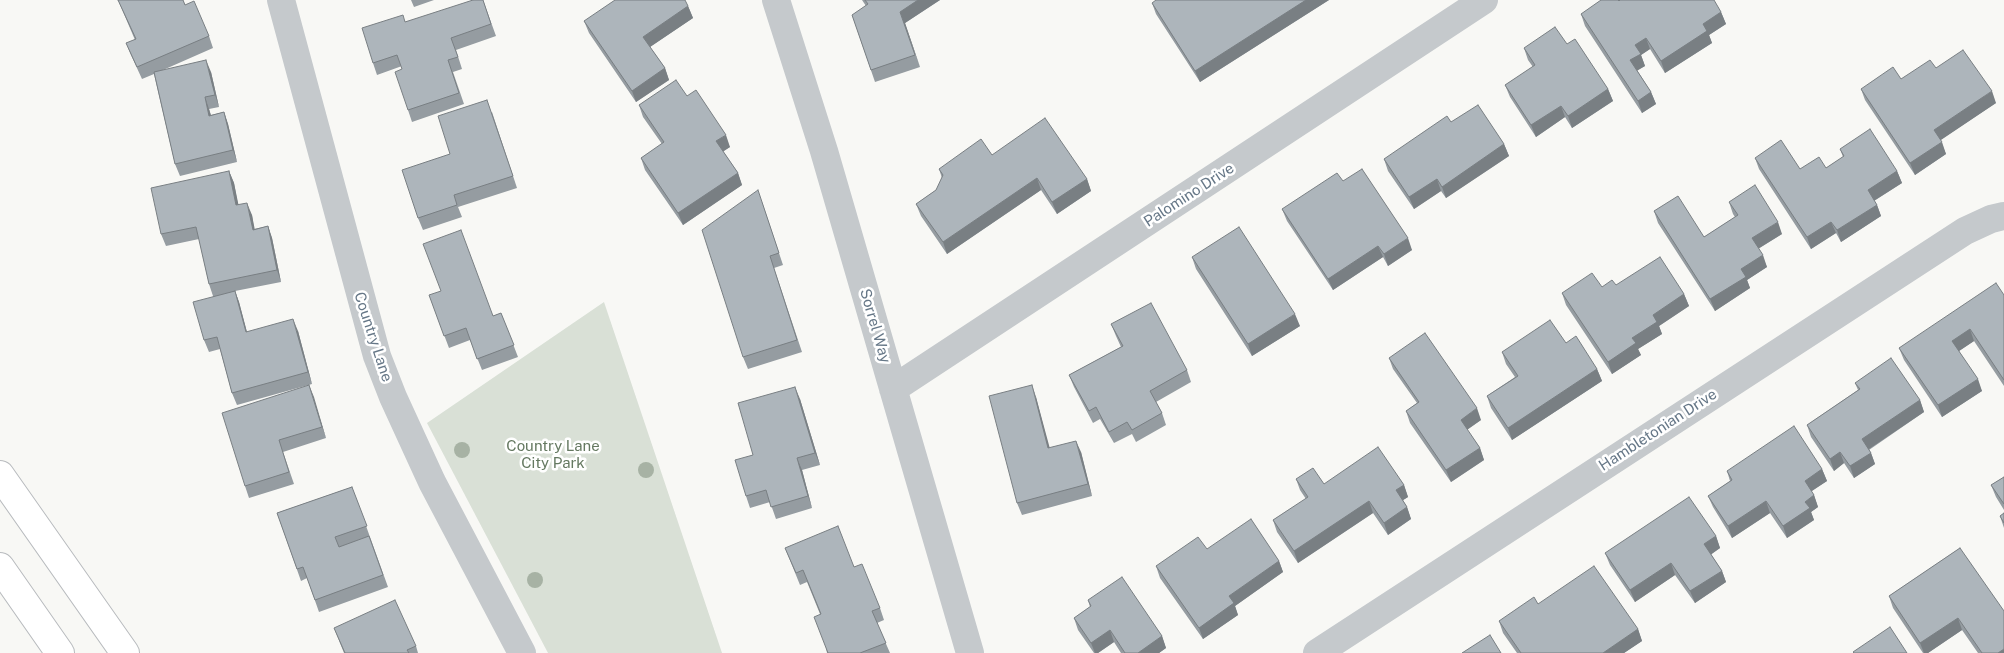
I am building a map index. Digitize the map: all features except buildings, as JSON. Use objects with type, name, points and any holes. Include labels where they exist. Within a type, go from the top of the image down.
[{"type":"highway","points":[[0,475],[125,653]]},
{"type":"highway","points":[[0,567],[60,653]]},
{"type":"street","name":"Country Lane","points":[[281,0],[377,356],[393,398],[432,482],[522,653]]},
{"type":"street","name":"Sorrel Way","points":[[776,0],[824,151],[970,653]]},
{"type":"street","name":"Palomino Drive","points":[[893,389],[1484,0]]},
{"type":"street","name":"Hambletonian Drive","points":[[1317,653],[1965,231],[1991,219],[2004,216]]},
{"type":"green space","name":"Country Lane City Park","points":[[604,302],[722,653],[548,653],[427,423]]}]
